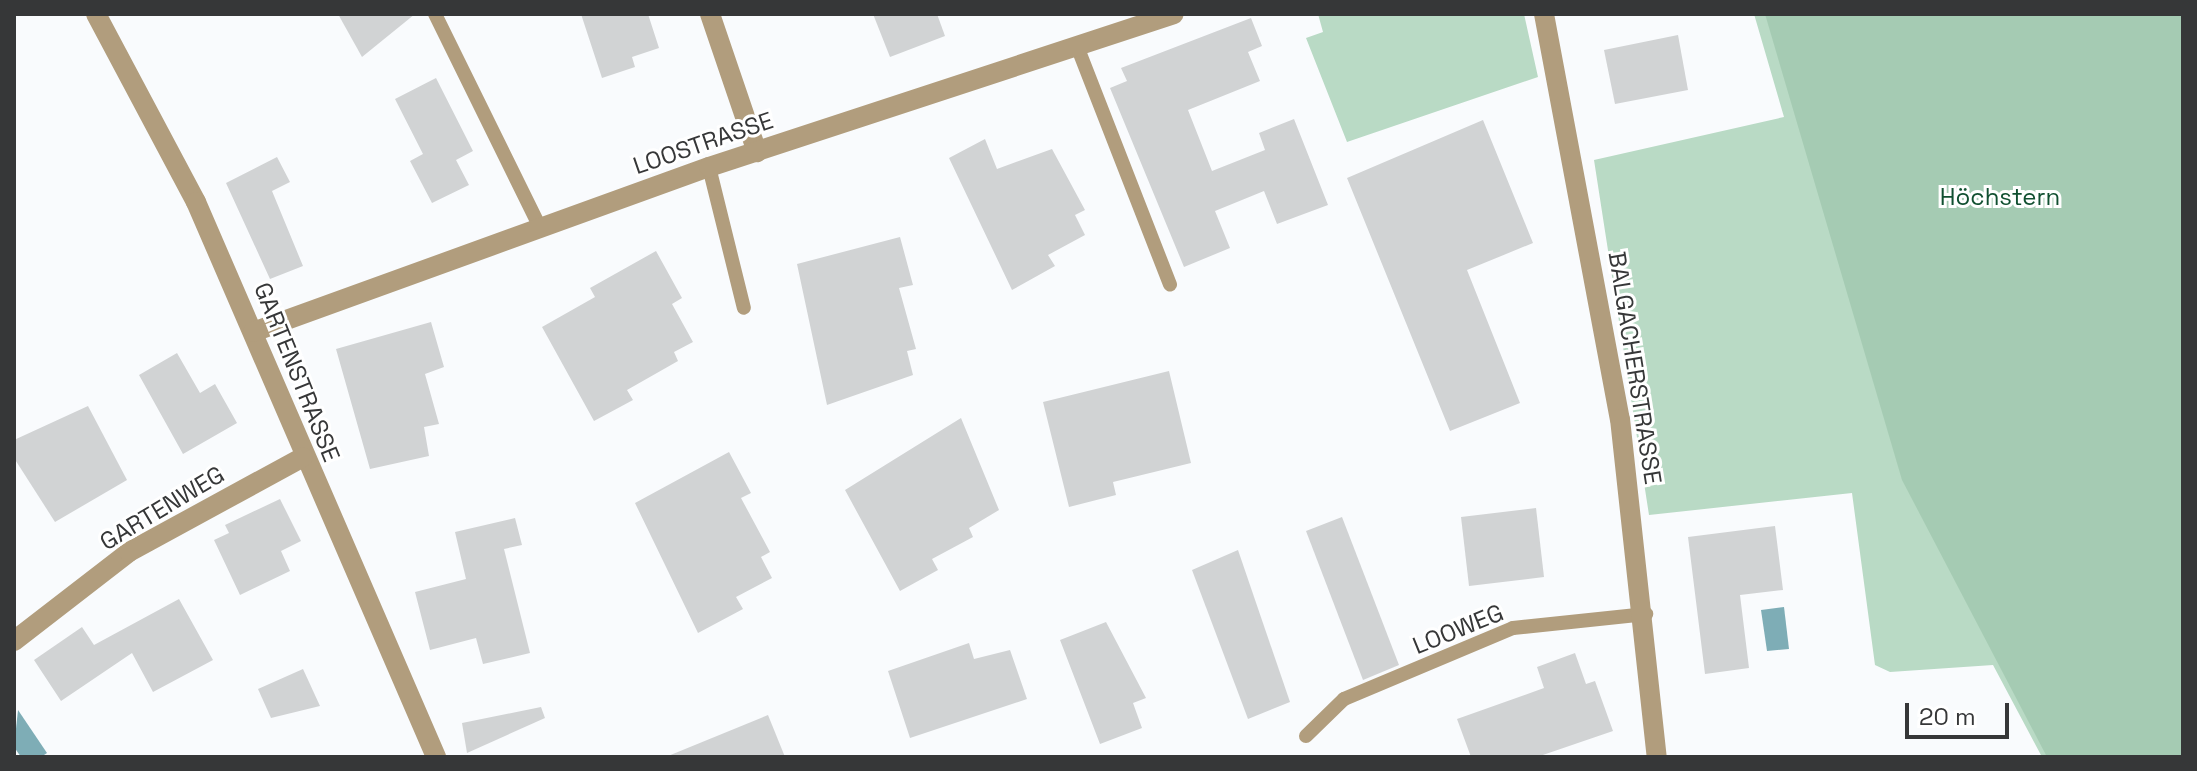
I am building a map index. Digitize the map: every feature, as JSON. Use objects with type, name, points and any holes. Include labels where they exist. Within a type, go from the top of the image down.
[{"type":"street","name":"GARTENSTRASSE","points":[[96,14],[196,202],[303,457],[436,757]]},
{"type":"street","points":[[710,14],[757,152]]},
{"type":"street","name":"LOOSTRASSE","points":[[253,332],[709,167],[1173,14]]},
{"type":"street","name":"BALGACHERSTRASSE","points":[[1544,14],[1575,156],[1646,614],[1657,757]]},
{"type":"street","name":"GARTENWEG","points":[[14,641],[129,552],[303,457]]},
{"type":"lane","points":[[435,14],[540,227]]},
{"type":"lane","points":[[1077,46],[1170,284]]},
{"type":"lane","points":[[709,167],[744,308]]},
{"type":"lane","name":"LOOWEG","points":[[1306,736],[1344,699],[1513,628],[1646,614]]},
{"type":"green space","points":[[1318,14],[1524,14],[1538,77],[1347,142],[1306,38],[1323,32]]},
{"type":"green space","name":"Höchstern","points":[[1754,14],[2183,14],[2183,757],[2042,757],[1993,665],[1890,672],[1875,665],[1852,493],[1649,515],[1594,160],[1784,117]]},
{"type":"green space","name":"Höchstern","points":[[1765,14],[2183,14],[2183,757],[2047,757],[1902,480]]},
{"type":"water","points":[[1784,607],[1789,649],[1767,651],[1761,610]]},
{"type":"water","points":[[18,710],[47,753],[41,757],[21,757],[14,747]]},
{"type":"building","points":[[338,14],[415,14],[362,57]]},
{"type":"building","points":[[581,14],[648,14],[659,48],[632,57],[635,67],[602,78]]},
{"type":"building","points":[[873,14],[937,14],[945,36],[890,57]]},
{"type":"building","points":[[1251,18],[1262,46],[1248,52],[1260,81],[1188,110],[1212,171],[1265,150],[1259,133],[1294,119],[1328,205],[1277,224],[1264,191],[1215,211],[1230,248],[1184,267],[1110,88],[1127,81],[1121,68]]},
{"type":"building","points":[[1678,35],[1688,90],[1615,104],[1604,50]]},
{"type":"building","points":[[436,78],[473,151],[456,160],[469,185],[432,203],[410,161],[423,154],[395,99]]},
{"type":"building","points":[[1483,120],[1533,243],[1467,270],[1520,403],[1450,431],[1347,178]]},
{"type":"building","points":[[985,139],[997,169],[1052,149],[1085,210],[1075,215],[1085,235],[1048,255],[1055,266],[1012,290],[949,158]]},
{"type":"building","points":[[277,157],[290,182],[272,191],[303,266],[270,279],[226,183]]},
{"type":"building","points":[[900,237],[913,285],[899,288],[916,349],[907,351],[913,375],[827,405],[797,264]]},
{"type":"building","points":[[656,251],[682,298],[672,304],[693,342],[674,352],[678,361],[627,390],[633,400],[594,421],[542,327],[595,297],[590,288]]},
{"type":"building","points":[[431,322],[444,367],[425,374],[439,424],[424,427],[429,456],[370,469],[336,349]]},
{"type":"building","points":[[177,353],[200,393],[215,384],[237,423],[183,454],[139,375]]},
{"type":"building","points":[[1169,371],[1191,463],[1113,482],[1116,495],[1069,507],[1043,402]]},
{"type":"building","points":[[88,406],[127,480],[55,522],[14,458],[14,440]]},
{"type":"building","points":[[961,418],[999,510],[969,528],[973,537],[932,559],[938,570],[900,591],[845,490]]},
{"type":"building","points":[[729,452],[751,493],[741,498],[770,552],[761,557],[772,578],[736,597],[743,609],[698,633],[635,503]]},
{"type":"building","points":[[280,499],[301,541],[281,551],[290,571],[240,595],[214,540],[229,533],[225,525]]},
{"type":"building","points":[[1536,508],[1544,577],[1469,586],[1461,517]]},
{"type":"building","points":[[1342,517],[1399,665],[1363,680],[1306,531]]},
{"type":"building","points":[[515,518],[522,545],[504,549],[530,653],[483,664],[476,638],[430,650],[415,592],[466,579],[455,532]]},
{"type":"building","points":[[1775,526],[1783,590],[1740,595],[1749,668],[1705,674],[1688,537]]},
{"type":"building","points":[[1238,550],[1290,702],[1248,719],[1192,570]]},
{"type":"building","points":[[179,599],[213,660],[153,692],[132,653],[61,701],[34,660],[82,627],[94,645]]},
{"type":"building","points":[[1106,622],[1146,698],[1133,703],[1142,728],[1100,744],[1060,640]]},
{"type":"building","points":[[969,643],[974,659],[1010,650],[1027,699],[910,738],[888,671]]},
{"type":"building","points":[[1575,653],[1586,684],[1595,681],[1613,731],[1537,757],[1471,757],[1457,719],[1544,688],[1537,667]]},
{"type":"building","points":[[303,669],[320,706],[271,718],[258,689]]},
{"type":"building","points":[[541,707],[545,718],[467,753],[462,723]]},
{"type":"building","points":[[768,715],[785,757],[668,757],[668,756]]}]
